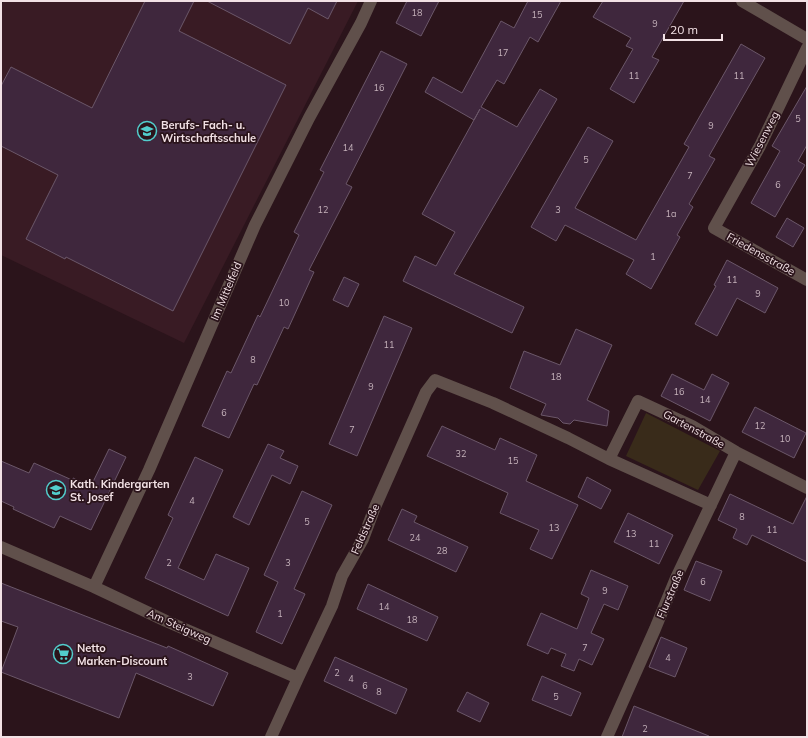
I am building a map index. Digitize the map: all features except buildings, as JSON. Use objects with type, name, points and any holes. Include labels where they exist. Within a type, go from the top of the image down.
[{"type":"street","name":"Im Mittelfeld","points":[[94,587],[149,470],[255,225],[305,125],[372,1]]},
{"type":"street","points":[[742,1],[807,39]]},
{"type":"street","name":"Wiesenweg","points":[[714,228],[760,146],[807,48]]},
{"type":"street","name":"Friedensstraße","points":[[714,228],[807,280]]},
{"type":"street","name":"Feldstraße","points":[[298,678],[332,606],[342,576],[363,539],[375,507],[426,392],[435,380],[493,403],[609,459]]},
{"type":"street","name":"Gartenstraße","points":[[609,459],[638,401],[692,426],[736,452],[807,488]]},
{"type":"street","name":"Flurstraße","points":[[607,737],[656,629],[676,578],[736,452]]},
{"type":"street","points":[[609,459],[711,505]]},
{"type":"street","name":"Am Steigweg","points":[[1,547],[298,678]]},
{"type":"street","points":[[271,737],[298,678]]},
{"type":"shaded area","name":"Berufs- Fach- u. Wirtschaftsschule","points":[[4,1],[358,1],[184,343],[1,255],[1,6]]},
{"type":"shaded area","points":[[646,413],[720,451],[698,490],[626,456]]},
{"type":"place","name":"Berufs- Fach- u. Wirtschaftsschule","points":[[147,131]]},
{"type":"place","name":"Kath. Kindergarten St. Josef","points":[[56,490]]},
{"type":"place","name":"Netto Marken-Discount","points":[[63,654]]}]
